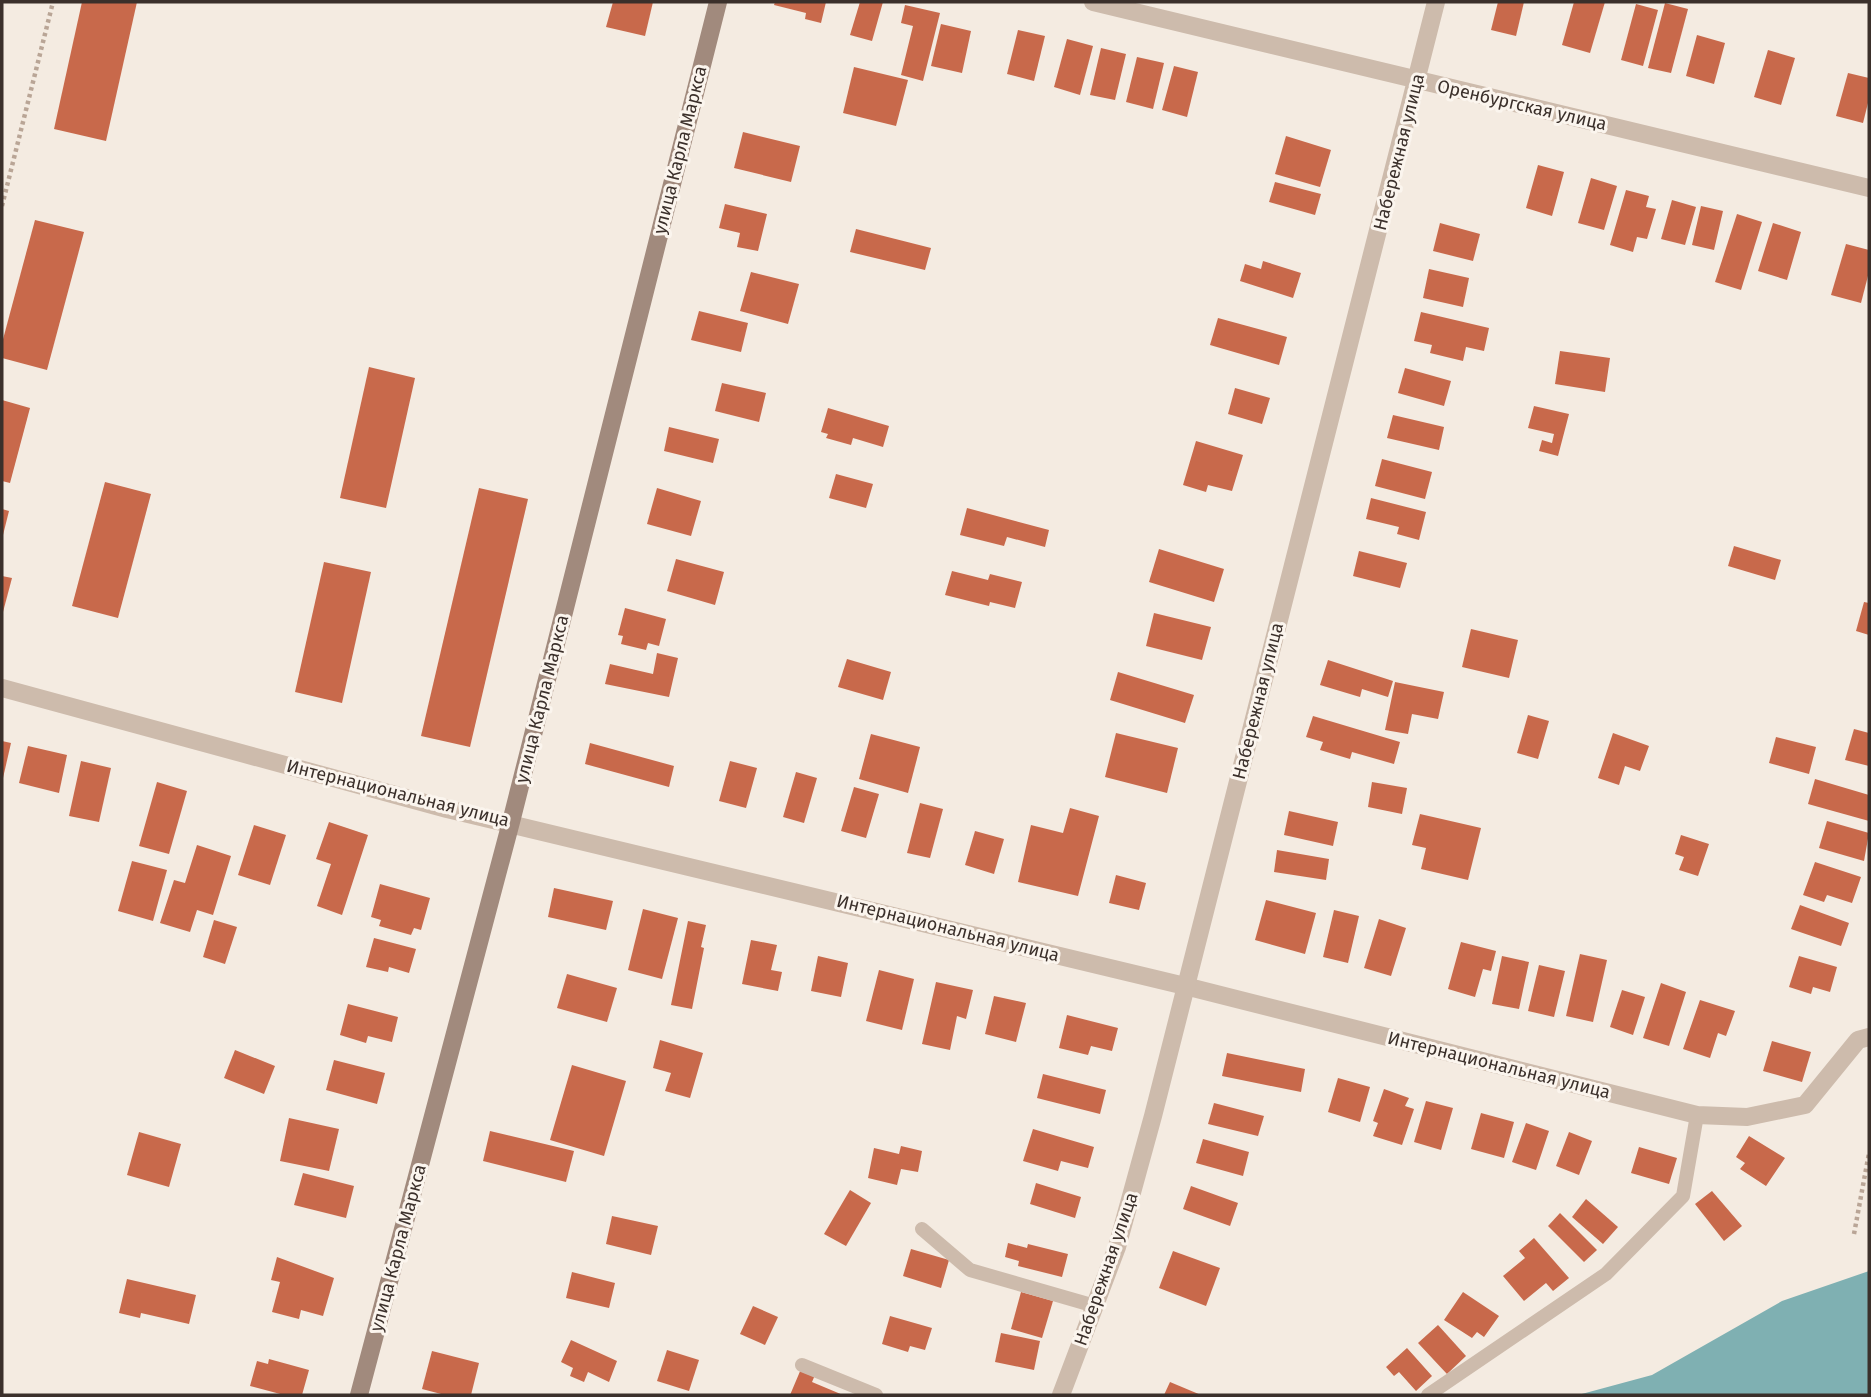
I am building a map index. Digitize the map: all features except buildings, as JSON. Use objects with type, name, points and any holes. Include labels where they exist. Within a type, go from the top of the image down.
[{"type":"main road","name":"улица Карла Маркса","points":[[359,1395],[510,822],[718,2]]},
{"type":"street","name":"Оренбургская улица","points":[[1093,2],[1869,188]]},
{"type":"street","name":"Набережная улица","points":[[1061,1395],[1117,1247],[1436,2]]},
{"type":"street","name":"Интернациональная улица","points":[[2,688],[447,809],[1185,986],[1697,1115],[1747,1117],[1805,1105],[1858,1040],[1869,1037]]},
{"type":"lane","points":[[1428,1395],[1606,1274],[1683,1196],[1697,1115]]},
{"type":"lane","points":[[922,1229],[970,1270],[1095,1306]]},
{"type":"lane","points":[[802,1365],[876,1395]]},
{"type":"path","points":[[2,206],[53,2]]},
{"type":"path","points":[[1854,1234],[1869,1153]]},
{"type":"water","points":[[1869,1271],[1869,1395],[1578,1395],[1652,1375],[1782,1301]]}]
